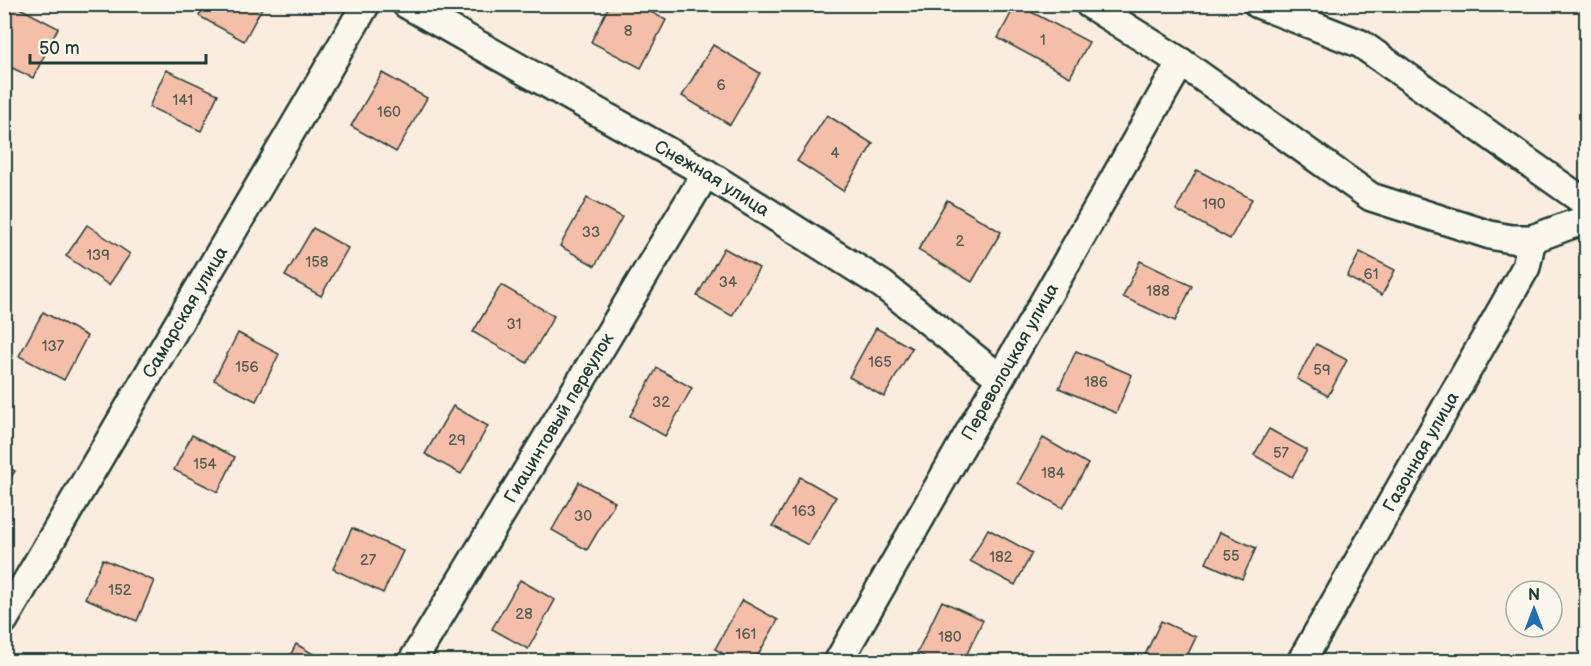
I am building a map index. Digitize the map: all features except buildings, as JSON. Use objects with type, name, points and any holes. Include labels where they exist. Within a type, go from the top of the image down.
[{"type":"street","name":"Самарская улица","points":[[4,620],[366,4]]},
{"type":"street","name":"Снежная улица","points":[[406,4],[706,173],[883,285],[1000,378]]},
{"type":"street","points":[[1089,4],[1181,62],[1371,197],[1491,235],[1511,239],[1532,240],[1587,220]]},
{"type":"street","points":[[1258,4],[1361,44],[1587,203]]},
{"type":"street","name":"Переволоцкая улица","points":[[838,662],[1181,62]]},
{"type":"street","name":"Гиацинтовый переулок","points":[[412,662],[706,173]]},
{"type":"street","name":"Газонная улица","points":[[1301,662],[1526,267],[1532,240]]}]
